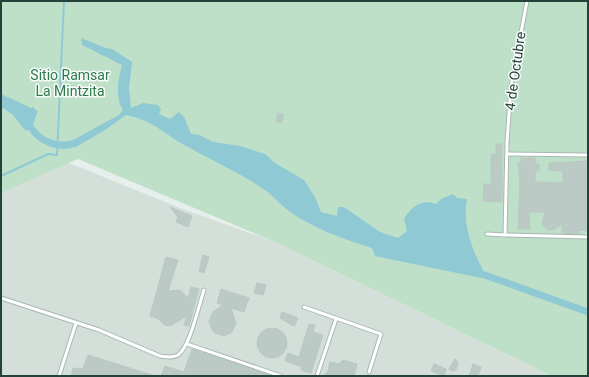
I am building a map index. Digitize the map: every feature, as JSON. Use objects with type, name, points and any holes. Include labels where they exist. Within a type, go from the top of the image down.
[{"type":"lane","name":"4 de Octubre","points":[[505,235],[507,142],[511,86],[527,1]]},
{"type":"lane","points":[[507,154],[588,155]]},
{"type":"lane","points":[[487,234],[588,237]]},
{"type":"lane","points":[[1,298],[76,323],[160,356],[171,358],[180,354],[187,344],[204,290]]},
{"type":"lane","points":[[304,308],[381,334],[369,372]]},
{"type":"lane","points":[[317,376],[336,319]]},
{"type":"lane","points":[[58,376],[76,323]]},
{"type":"lane","points":[[187,344],[281,376]]},
{"type":"shaded area","points":[[64,161],[180,208],[275,242],[552,376],[1,376],[1,189]]},
{"type":"green space","name":"Sitio Ramsar La Mintzita","points":[[1,1],[588,1],[588,376],[552,376],[275,242],[78,159],[1,193]]},
{"type":"water","points":[[81,38],[112,49],[132,62],[129,89],[131,108],[143,103],[158,105],[161,109],[159,114],[170,119],[179,112],[184,117],[191,134],[200,135],[213,142],[240,146],[265,154],[275,163],[304,180],[315,197],[321,212],[337,216],[338,207],[344,207],[380,232],[398,238],[407,231],[404,218],[414,207],[421,203],[426,202],[436,204],[441,199],[453,194],[457,198],[467,199],[467,227],[475,254],[483,270],[481,278],[375,256],[372,248],[340,237],[308,223],[289,211],[269,193],[250,180],[181,143],[153,125],[136,118],[126,115],[105,130],[76,147],[71,141],[119,115],[123,110],[120,105],[118,94],[118,82],[122,65],[82,45]]},
{"type":"water","points":[[1,94],[31,108],[33,107],[38,112],[29,129],[26,131],[12,114],[1,107]]},
{"type":"building","points":[[278,113],[284,115],[281,123],[276,122]]},
{"type":"building","points":[[496,144],[502,144],[502,202],[483,201],[484,184],[491,184],[491,154],[496,154]]},
{"type":"building","points":[[521,158],[535,158],[535,164],[539,164],[539,171],[535,171],[535,182],[563,183],[563,171],[549,170],[549,163],[588,161],[588,231],[579,230],[579,234],[562,233],[562,224],[553,230],[547,230],[542,223],[545,212],[529,212],[530,229],[518,229],[520,182],[518,163],[521,163]]},
{"type":"building","points":[[170,207],[192,216],[188,227],[176,222],[178,217]]},
{"type":"building","points":[[203,255],[209,257],[204,273],[199,271]]},
{"type":"building","points":[[166,257],[178,260],[168,291],[180,290],[188,298],[191,287],[199,289],[189,326],[184,325],[187,316],[170,326],[164,325],[159,319],[150,316]]},
{"type":"building","points":[[257,283],[266,285],[263,295],[254,293]]},
{"type":"building","points":[[221,289],[249,298],[244,312],[231,308],[236,323],[232,332],[224,336],[215,333],[212,330],[209,321],[213,312],[223,305],[217,303]]},
{"type":"building","points":[[282,312],[298,318],[294,326],[280,318]]},
{"type":"building","points":[[309,324],[315,325],[313,332],[323,335],[311,373],[301,370],[302,367],[285,361],[288,353],[299,357]]},
{"type":"building","points":[[272,328],[283,332],[287,343],[283,354],[272,358],[261,354],[257,343],[261,332]]},
{"type":"building","points":[[192,349],[272,376],[161,376],[165,366],[184,372]]},
{"type":"building","points":[[88,355],[152,376],[71,376],[73,368],[83,369]]},
{"type":"building","points":[[455,359],[458,363],[456,370],[452,371],[449,369]]},
{"type":"building","points":[[343,360],[357,364],[354,376],[323,376],[328,371],[330,362],[339,364]]},
{"type":"building","points":[[434,364],[446,369],[444,376],[431,371]]},
{"type":"building","points":[[473,364],[481,367],[478,376],[469,376]]},
{"type":"waterway","points":[[1,176],[48,154],[57,155],[64,1]]},
{"type":"waterway","points":[[31,128],[40,137],[50,143],[61,145],[73,144]]},
{"type":"waterway","points":[[482,274],[588,312]]}]
